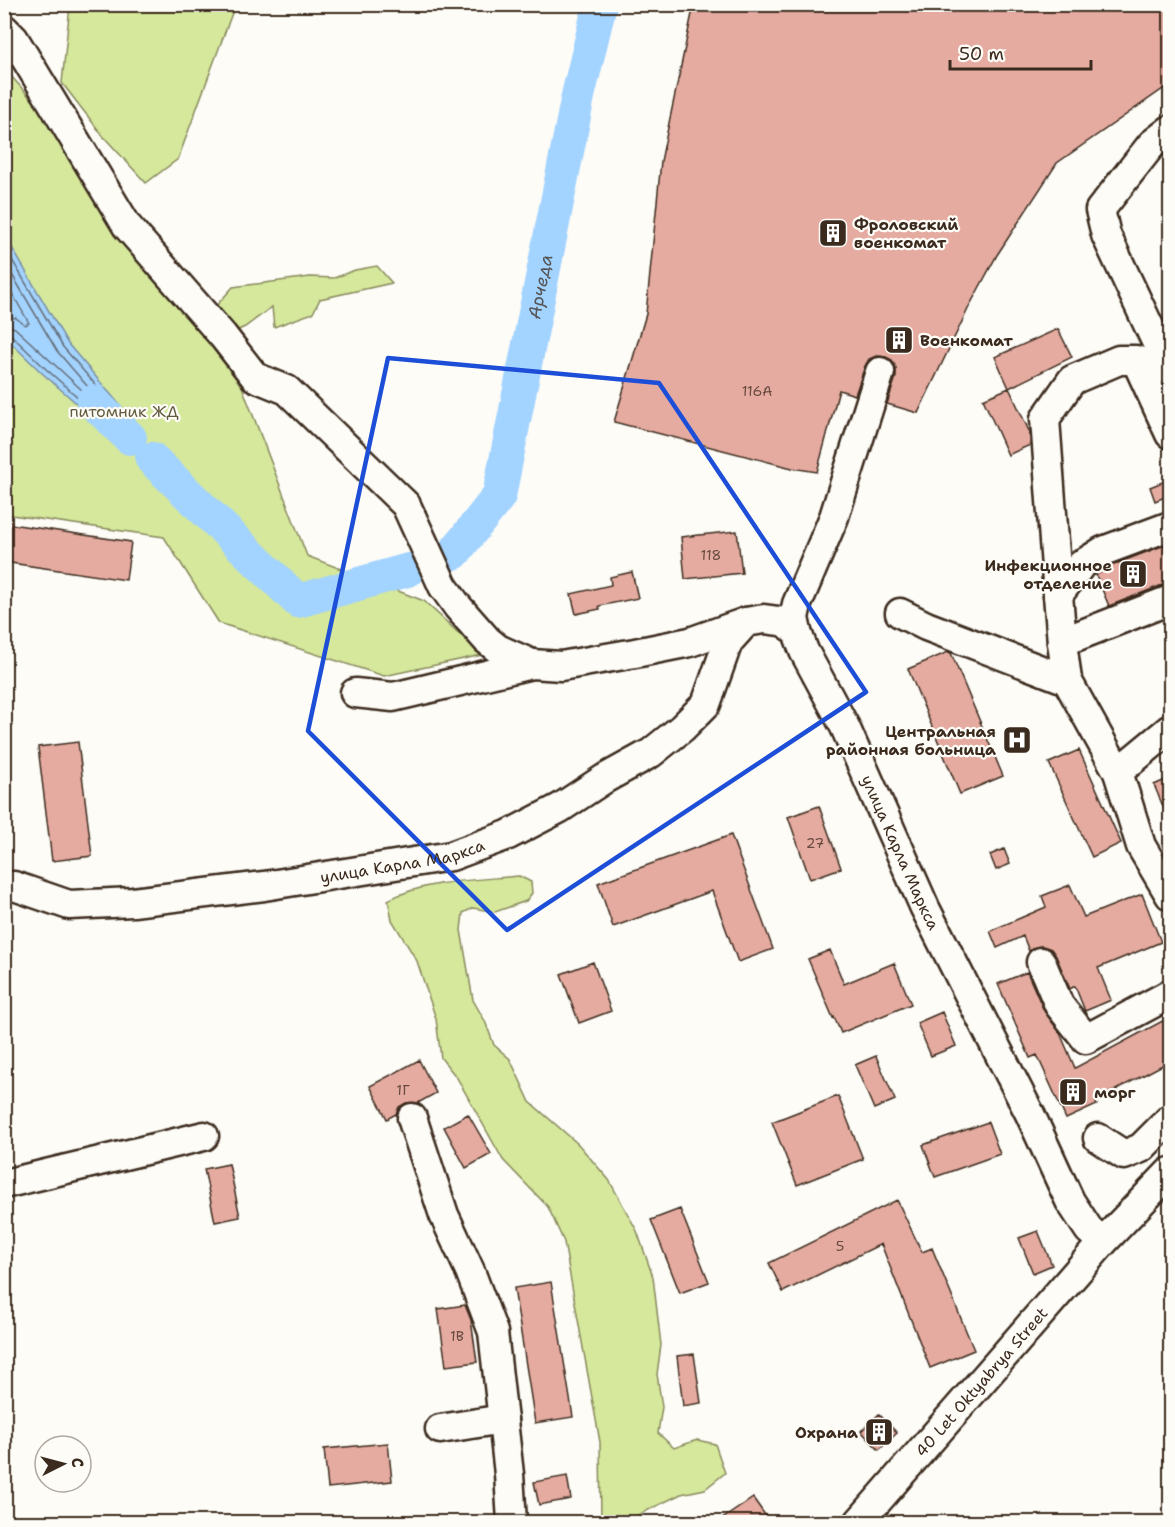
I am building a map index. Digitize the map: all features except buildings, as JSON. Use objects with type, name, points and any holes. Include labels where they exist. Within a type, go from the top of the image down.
[{"type":"street","points":[[4,29],[14,39],[127,226],[223,336],[255,377],[287,390],[406,505],[443,585],[458,607],[487,640],[498,649],[532,664]]},
{"type":"street","points":[[1170,130],[1152,144],[1100,210],[1106,235],[1170,371]]},
{"type":"street","points":[[1170,434],[1136,360],[1119,360],[1072,380],[1046,419],[1058,595],[1067,680],[1118,772],[1141,846],[1170,895]]},
{"type":"street","name":"улица Карла Маркса","points":[[880,372],[834,517],[797,604],[794,618],[797,632],[804,651],[845,727],[925,908],[1030,1114],[1070,1201],[1089,1230],[1103,1242]]},
{"type":"street","points":[[1058,595],[1081,565],[1103,551],[1170,526]]},
{"type":"street","points":[[1062,642],[1170,600]]},
{"type":"street","points":[[900,613],[926,626],[1067,680]]},
{"type":"street","points":[[355,693],[393,697],[532,664],[561,666],[690,642],[746,622],[764,619],[786,622],[797,632]]},
{"type":"street","name":"улица Карла Маркса","points":[[4,887],[14,886],[69,905],[133,902],[264,886],[451,856],[508,835],[560,808],[604,779],[651,753],[682,728],[706,704],[728,642],[746,622]]},
{"type":"street","points":[[1118,772],[1170,729]]},
{"type":"street","points":[[1041,962],[1059,1005],[1086,1039],[1170,994]]},
{"type":"street","points":[[412,1118],[444,1215],[470,1271],[493,1332],[512,1522]]},
{"type":"street","points":[[1098,1138],[1124,1155],[1141,1148],[1170,1119]]},
{"type":"street","points":[[4,1184],[204,1136]]},
{"type":"street","name":"40 Let Oktyabrya Street","points":[[859,1522],[1103,1242],[1170,1172]]},
{"type":"street","points":[[440,1430],[503,1419]]},
{"type":"highlighted area","points":[[388,358],[659,383],[866,692],[507,930],[308,731]]},
{"type":"green space","points":[[70,5],[235,5],[178,159],[146,183],[103,136],[62,83]]},
{"type":"green space","name":"питомник ЖД","points":[[4,68],[215,307],[233,287],[310,277],[334,278],[355,270],[377,266],[392,283],[320,299],[313,313],[274,327],[272,307],[245,327],[223,337],[307,556],[424,601],[482,655],[384,676],[219,623],[164,537],[5,514]]},
{"type":"green space","points":[[519,876],[531,882],[532,893],[526,901],[495,912],[473,908],[463,913],[461,930],[473,1000],[485,1021],[494,1045],[510,1059],[530,1102],[578,1144],[609,1180],[637,1231],[653,1277],[661,1345],[657,1374],[662,1407],[658,1433],[674,1448],[697,1440],[715,1444],[725,1473],[705,1489],[681,1494],[638,1515],[636,1522],[601,1522],[600,1442],[564,1242],[548,1207],[503,1160],[457,1078],[441,1058],[436,1019],[417,961],[392,920],[388,900],[403,893],[435,885]]},
{"type":"water","points":[[4,234],[68,344],[142,431],[116,438],[5,337]]},
{"type":"waterway","name":"Арчеда","points":[[454,553],[499,496],[578,96],[600,4]]},
{"type":"waterway","name":"Арчеда","points":[[93,402],[130,438]]},
{"type":"waterway","name":"Арчеда","points":[[152,459],[298,601],[408,570]]},
{"type":"place","name":"Фроловский военкомат","points":[[833,233]]},
{"type":"place","name":"Военкомат","points":[[899,340]]},
{"type":"place","name":"Инфекционное отделение","points":[[1133,574]]},
{"type":"place","name":"Центральная районная больница","points":[[1017,740]]},
{"type":"place","name":"морг","points":[[1073,1092]]},
{"type":"place","name":"Охрана","points":[[879,1432]]}]
